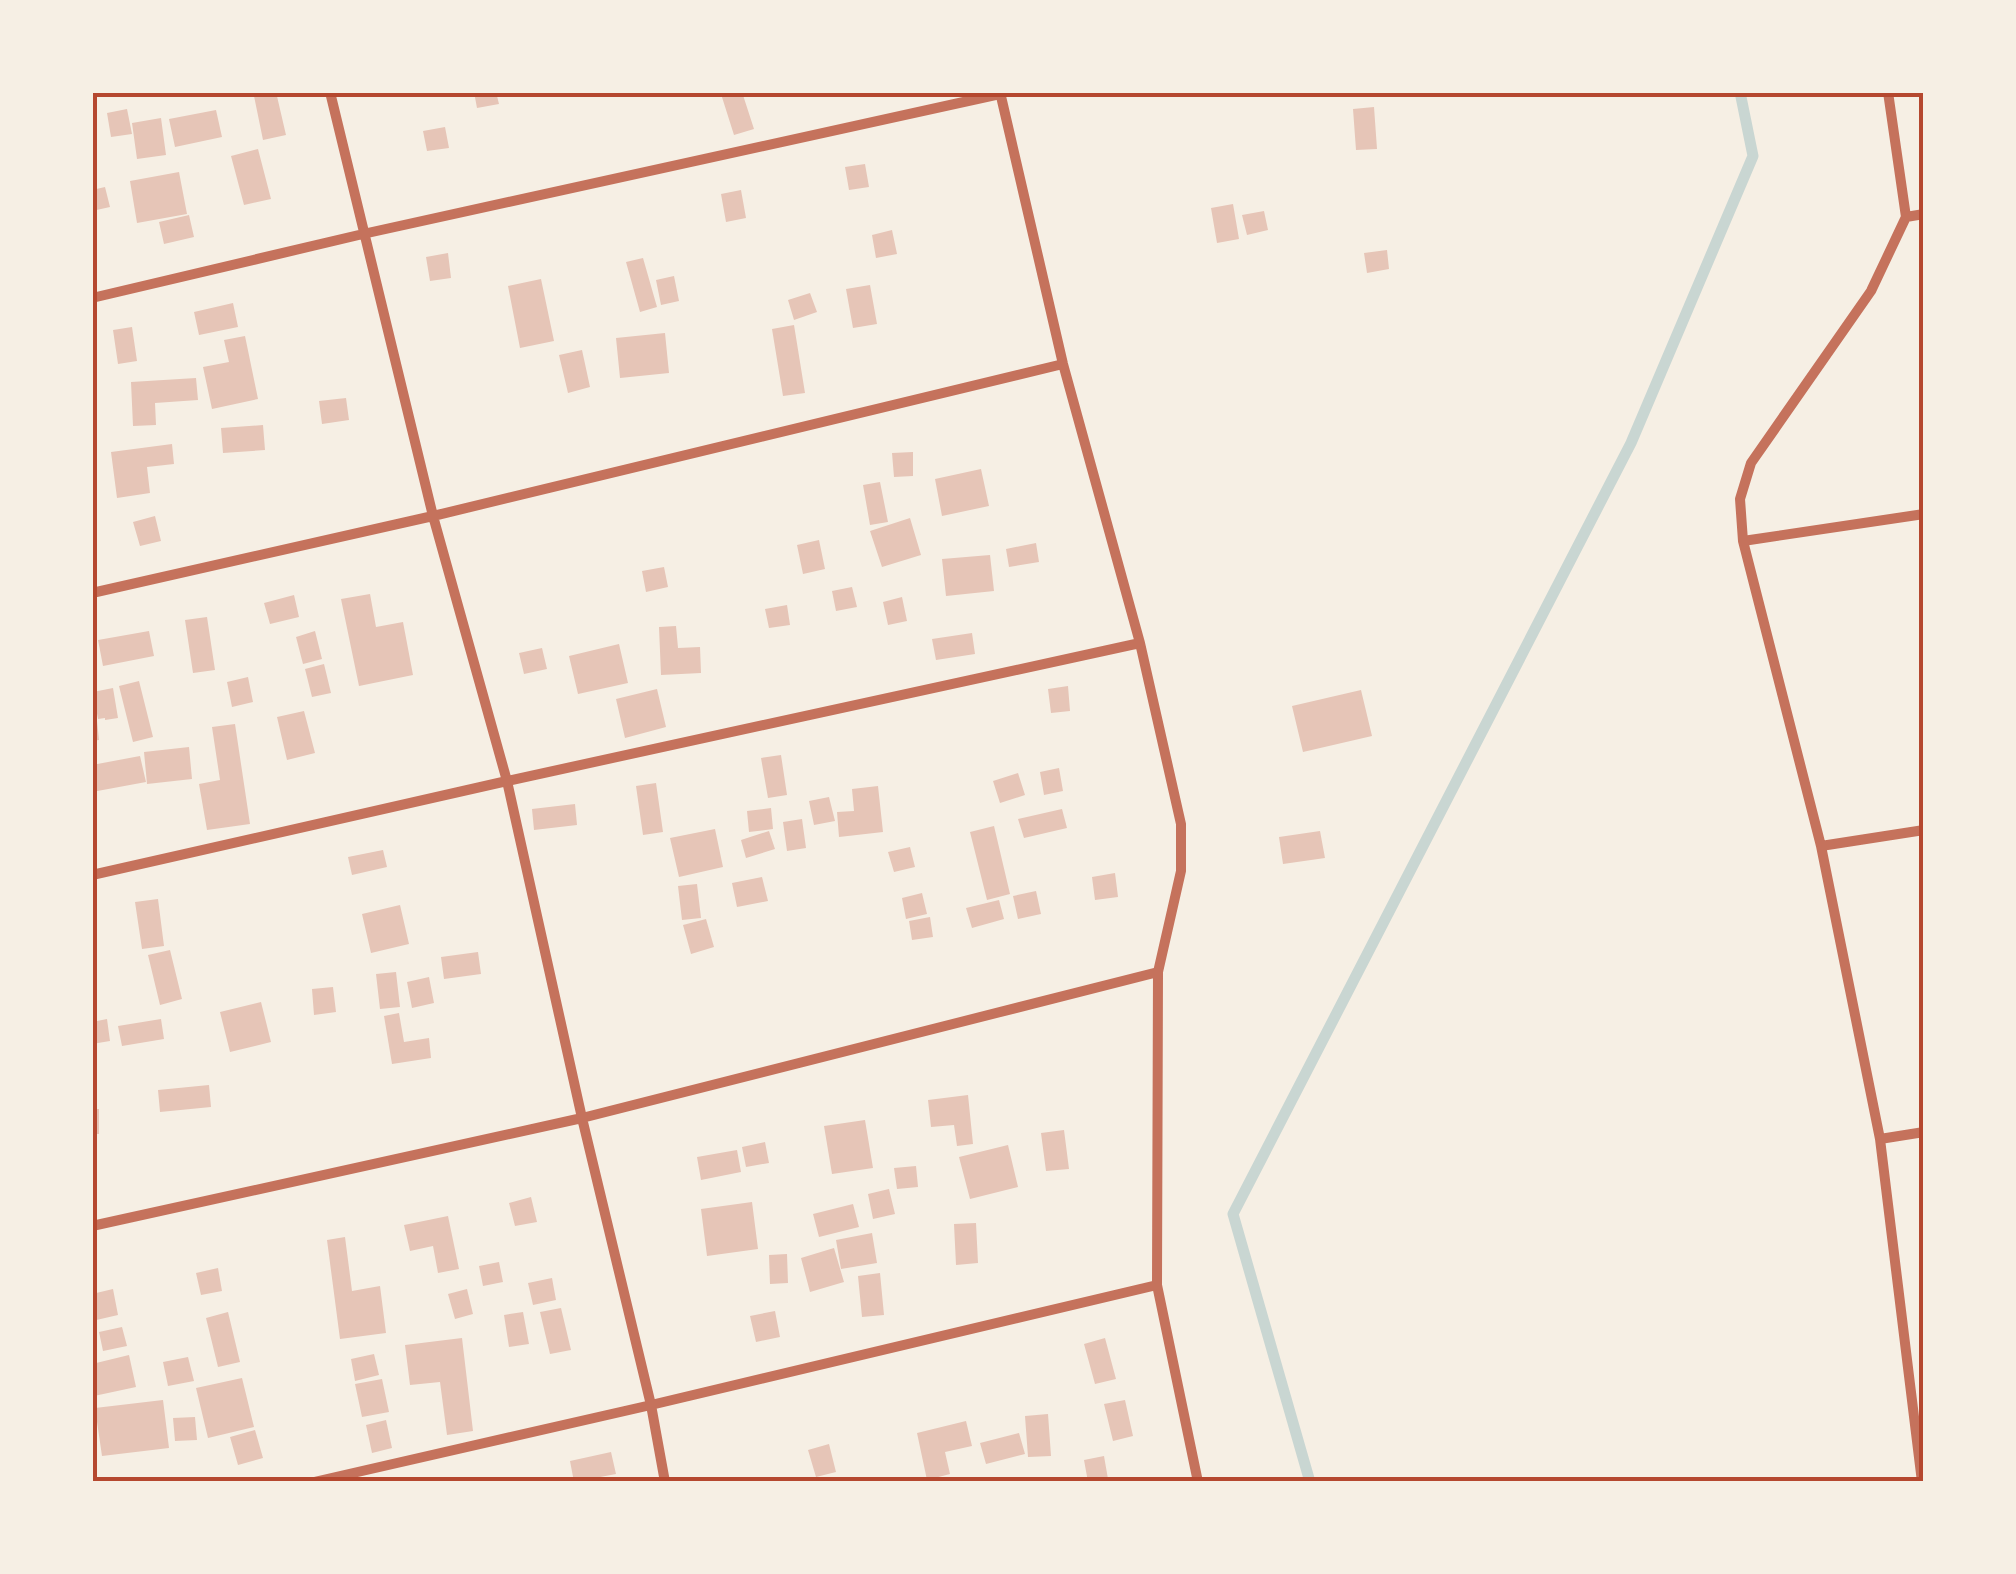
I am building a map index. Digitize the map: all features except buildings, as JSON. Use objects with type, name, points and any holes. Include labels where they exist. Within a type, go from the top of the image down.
[{"type":"street","points":[[330,92],[433,516],[506,780],[651,1405],[665,1482]]},
{"type":"street","points":[[1888,92],[1906,217],[1871,290],[1751,463],[1740,499],[1743,540],[1821,846],[1880,1139],[1919,1425],[1922,1482]]},
{"type":"street","points":[[92,298],[1000,93],[1064,364],[1140,643],[1181,824],[1181,871],[1158,972],[1157,1285],[1198,1482]]},
{"type":"street","points":[[1906,217],[1924,214]]},
{"type":"street","points":[[92,594],[1064,364]]},
{"type":"street","points":[[1743,540],[1924,514]]},
{"type":"street","points":[[92,876],[506,780],[1140,643]]},
{"type":"street","points":[[1821,846],[1924,830]]},
{"type":"street","points":[[92,1226],[582,1118],[1158,972]]},
{"type":"street","points":[[1880,1139],[1924,1132]]},
{"type":"street","points":[[314,1482],[1157,1285]]},
{"type":"waterway","points":[[1310,1482],[1233,1214],[1631,443],[1753,156],[1740,92]]}]
